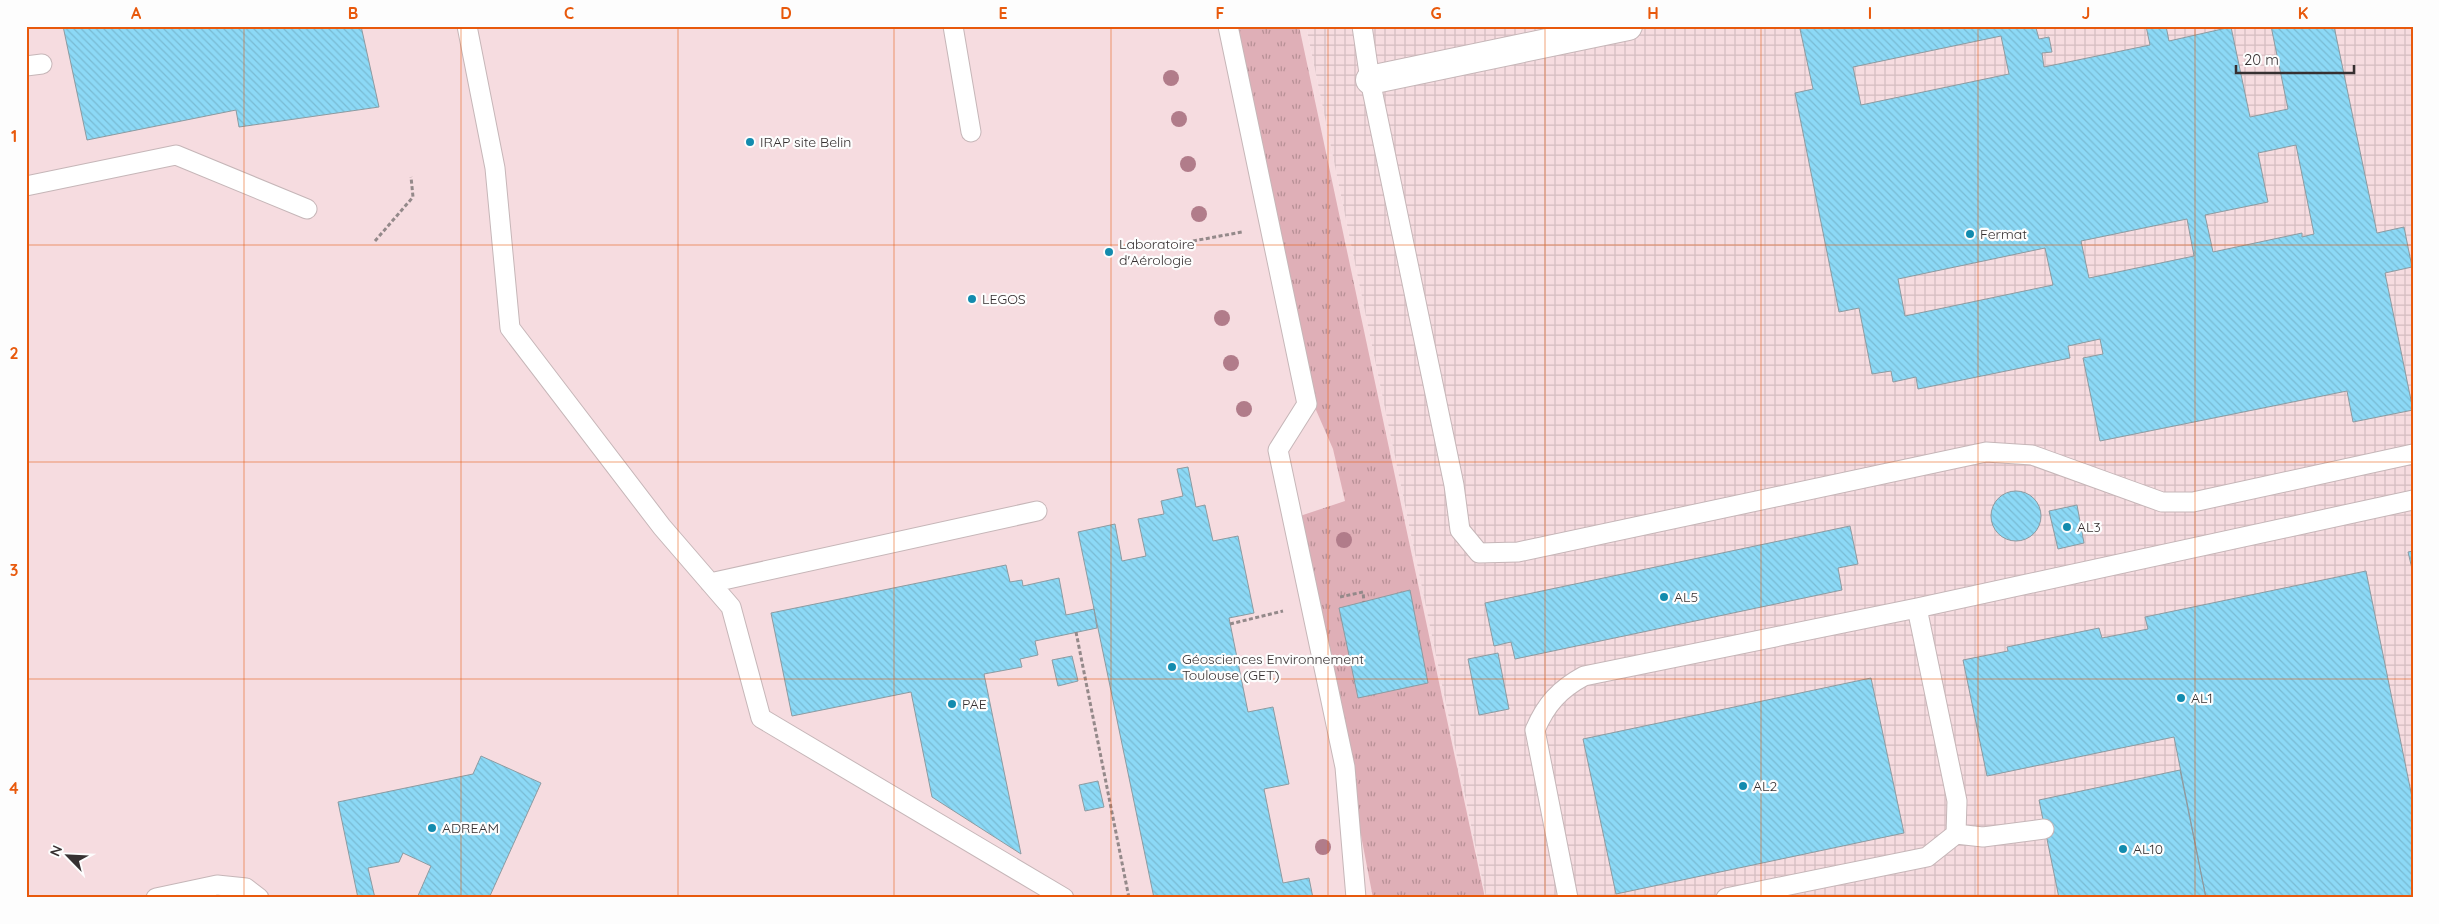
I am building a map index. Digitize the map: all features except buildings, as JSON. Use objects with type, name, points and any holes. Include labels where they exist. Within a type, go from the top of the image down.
[{"type":"street","points":[[1370,80],[1628,26]]},
{"type":"lane","points":[[467,26],[495,168],[510,328],[662,527],[730,607],[761,718],[1064,898]]},
{"type":"lane","points":[[953,26],[971,132]]},
{"type":"lane","points":[[1228,26],[1307,404],[1278,450],[1345,767],[1356,898]]},
{"type":"lane","points":[[1362,26],[1370,80],[1452,475],[1460,530],[1479,553],[1518,552],[1986,452],[2032,455],[2162,502],[2193,502],[2413,454]]},
{"type":"lane","points":[[26,186],[176,155],[307,209]]},
{"type":"lane","points":[[1568,898],[1535,730],[1542,713],[1566,686],[1584,676],[1917,608],[2413,500]]},
{"type":"lane","points":[[710,583],[1038,511]]},
{"type":"lane","points":[[1917,608],[1958,801],[1956,834]]},
{"type":"lane","points":[[1726,898],[1927,857],[1956,834],[1983,837],[2044,829]]},
{"type":"lane","points":[[156,898],[217,885],[246,888],[259,898]]},
{"type":"path","points":[[375,241],[414,197],[411,177]]},
{"type":"path","points":[[1193,241],[1270,226]]},
{"type":"path","points":[[1076,632],[1129,898]]},
{"type":"shaded area","points":[[26,26],[1306,26],[1486,898],[26,898]]},
{"type":"shaded area","points":[[1306,26],[2413,26],[2413,898],[1486,898]]},
{"type":"green space","points":[[1237,26],[1299,26],[1485,898],[1373,898],[1300,516],[1345,501],[1333,449],[1316,410]]},
{"type":"place","name":"IRAP site Belin","points":[[750,142]]},
{"type":"place","name":"Fermat","points":[[1970,234]]},
{"type":"place","name":"Laboratoire d'Aérologie","points":[[1109,252]]},
{"type":"place","name":"LEGOS","points":[[972,299]]},
{"type":"place","name":"AL3","points":[[2067,527]]},
{"type":"place","name":"AL5","points":[[1664,597]]},
{"type":"place","name":"Géosciences Environnement Toulouse (GET)","points":[[1172,667]]},
{"type":"place","name":"AL1","points":[[2181,698]]},
{"type":"place","name":"PAE","points":[[952,704]]},
{"type":"place","name":"AL2","points":[[1743,786]]},
{"type":"place","name":"ADREAM","points":[[432,828]]},
{"type":"place","name":"AL10","points":[[2123,849]]}]
